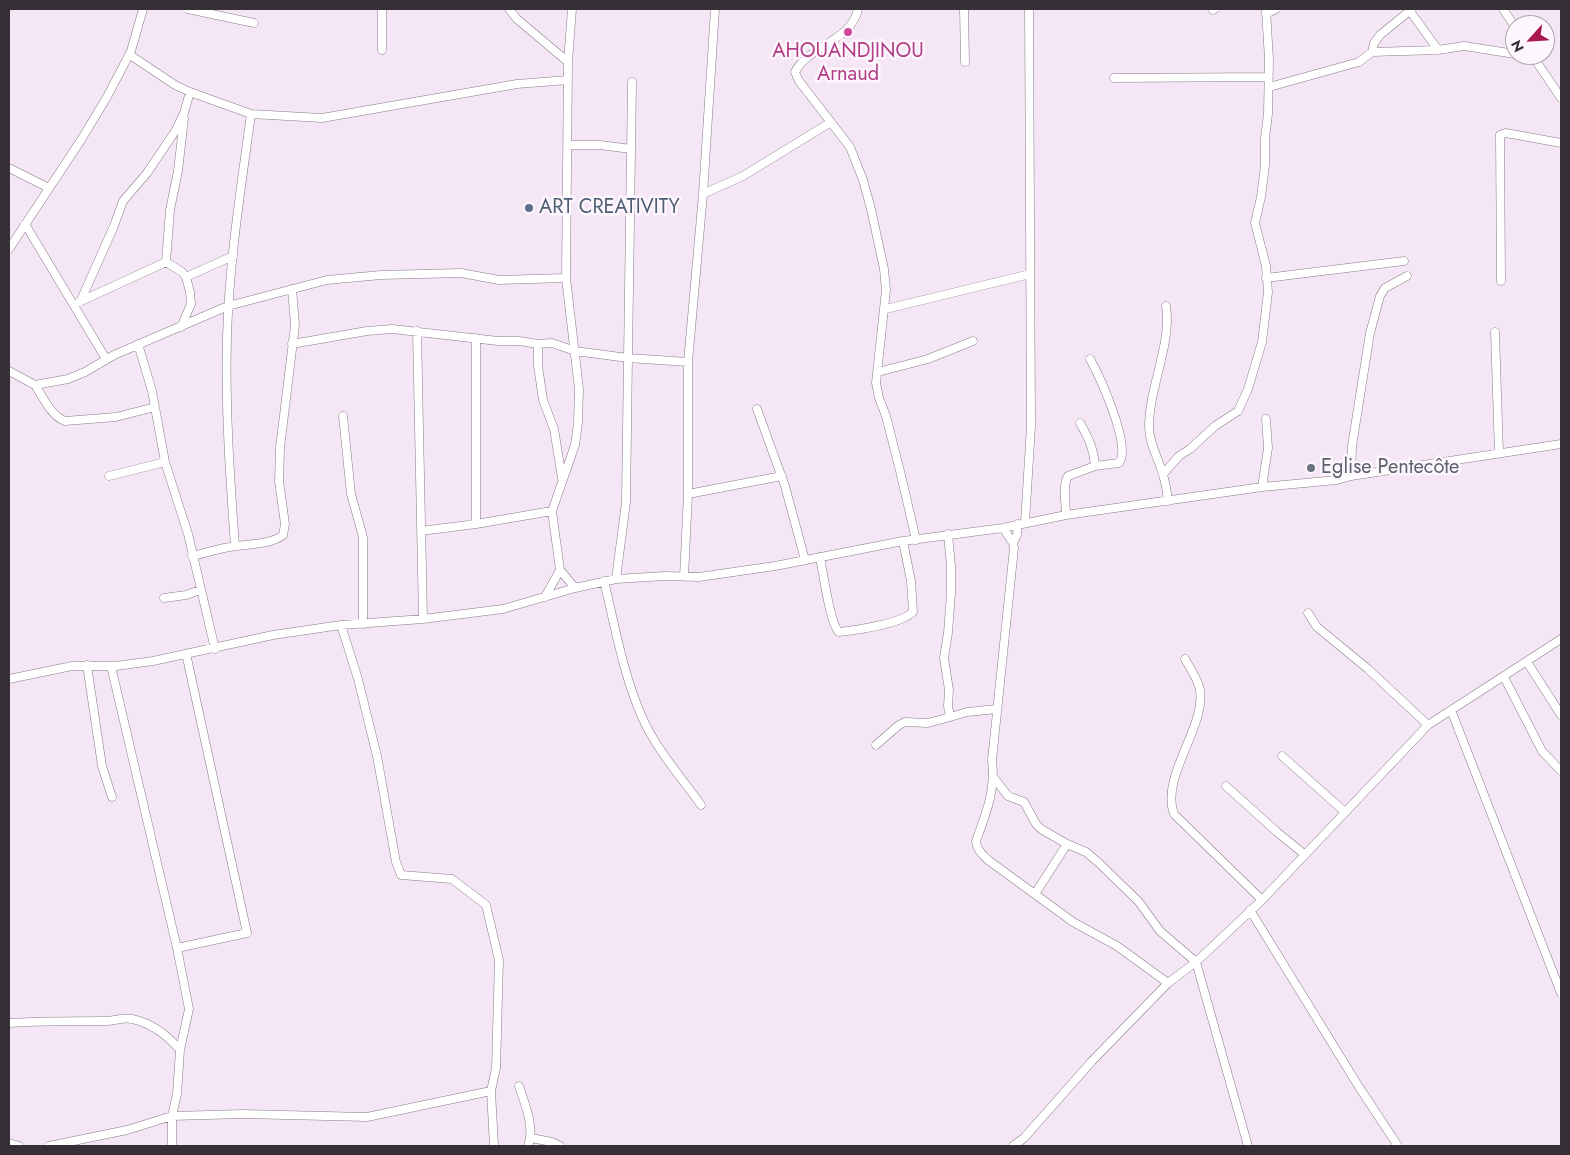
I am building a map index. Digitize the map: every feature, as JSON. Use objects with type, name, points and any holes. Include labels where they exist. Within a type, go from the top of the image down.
[{"type":"street","points":[[9,249],[97,114],[130,55],[143,9]]},
{"type":"street","points":[[188,9],[254,23]]},
{"type":"street","points":[[382,9],[382,50]]},
{"type":"street","points":[[508,9],[517,19],[568,62]]},
{"type":"street","points":[[572,9],[568,62],[566,278],[579,389],[578,423],[575,445],[552,511],[560,570],[575,588]]},
{"type":"street","points":[[684,577],[688,494],[688,362],[703,194],[715,9]]},
{"type":"street","points":[[858,9],[857,15],[844,32],[798,65],[795,72],[799,81],[850,147],[863,180],[884,269],[886,290],[886,309],[876,383],[911,513],[916,540]]},
{"type":"street","points":[[964,9],[964,62]]},
{"type":"street","points":[[1029,9],[1031,426],[1022,523],[1013,543],[992,760],[994,778],[991,797],[976,841],[980,853],[988,860],[1074,922],[1117,946],[1168,983]]},
{"type":"street","points":[[1163,474],[1179,456],[1190,449],[1215,426],[1238,411],[1248,389],[1262,342],[1268,292],[1266,266],[1255,223],[1265,165],[1265,138],[1268,114],[1269,60],[1266,11],[1276,9]]},
{"type":"street","points":[[1372,52],[1374,43],[1380,35],[1411,10],[1438,50]]},
{"type":"street","points":[[1268,87],[1359,62],[1372,52],[1438,50],[1464,46],[1505,52]]},
{"type":"street","points":[[130,55],[175,85],[250,114],[322,118],[517,84],[568,80]]},
{"type":"street","points":[[1539,65],[1561,98]]},
{"type":"street","points":[[1114,78],[1268,76]]},
{"type":"street","points":[[616,579],[626,502],[632,82]]},
{"type":"street","points":[[78,303],[114,226],[123,201],[147,173],[176,130],[184,113],[190,92]]},
{"type":"street","points":[[166,262],[170,210],[183,137],[184,113]]},
{"type":"street","points":[[235,546],[226,395],[228,306],[250,114]]},
{"type":"street","points":[[703,194],[743,176],[831,122]]},
{"type":"street","points":[[1501,281],[1500,135],[1506,133],[1561,142]]},
{"type":"street","points":[[568,145],[600,145],[631,149]]},
{"type":"street","points":[[9,168],[49,188]]},
{"type":"street","points":[[25,224],[78,303],[106,359]]},
{"type":"street","points":[[186,277],[233,256]]},
{"type":"street","points":[[1266,278],[1404,261]]},
{"type":"street","points":[[166,262],[182,272],[186,277],[192,299],[181,327]]},
{"type":"street","points":[[78,303],[166,262]]},
{"type":"street","points":[[35,385],[68,379],[138,344],[228,306],[327,280],[381,275],[461,273],[499,280],[566,278]]},
{"type":"street","points":[[886,309],[1030,274]]},
{"type":"street","points":[[1351,476],[1352,446],[1370,333],[1380,296],[1385,288],[1407,276]]},
{"type":"street","points":[[192,556],[235,546],[274,540],[280,538],[284,531],[285,524],[280,481],[280,448],[295,325],[292,289]]},
{"type":"street","points":[[1166,306],[1167,327],[1152,395],[1149,429],[1152,444],[1163,474],[1168,501]]},
{"type":"street","points":[[292,344],[367,331],[392,329],[498,341],[519,340],[538,344],[552,343],[575,351],[628,358],[688,362]]},
{"type":"street","points":[[417,331],[424,619]]},
{"type":"street","points":[[1495,332],[1499,453]]},
{"type":"street","points":[[476,338],[476,524]]},
{"type":"street","points":[[878,372],[928,359],[973,341]]},
{"type":"street","points":[[138,344],[155,407],[165,462],[188,534],[215,649]]},
{"type":"street","points":[[538,344],[538,366],[543,400],[554,429],[562,480]]},
{"type":"street","points":[[1066,515],[1066,479],[1074,472],[1095,466],[1118,463],[1122,459],[1117,424],[1110,402],[1090,359]]},
{"type":"street","points":[[9,371],[35,385],[53,413],[65,421],[116,417],[155,407]]},
{"type":"street","points":[[757,410],[782,476],[804,560]]},
{"type":"street","points":[[342,416],[351,494],[362,537],[363,624]]},
{"type":"street","points":[[1262,487],[1268,448],[1266,419]]},
{"type":"street","points":[[1080,423],[1091,444],[1095,466]]},
{"type":"street","points":[[9,679],[72,666],[111,666],[153,661],[273,635],[341,625],[424,619],[503,609],[575,588],[616,579],[665,576],[699,577],[775,566],[903,541],[1003,528],[1066,515],[1262,487],[1337,480],[1351,476],[1561,444]]},
{"type":"street","points":[[109,476],[165,462]]},
{"type":"street","points":[[688,494],[782,476]]},
{"type":"street","points":[[421,532],[552,511]]},
{"type":"street","points":[[1003,528],[1013,543]]},
{"type":"street","points":[[948,534],[951,592],[944,658],[949,690],[948,706],[950,717]]},
{"type":"street","points":[[820,557],[831,618],[835,629],[839,632],[857,630],[901,620],[913,612],[911,581],[903,541]]},
{"type":"street","points":[[545,597],[560,570]]},
{"type":"street","points":[[604,581],[631,690],[643,718],[658,746],[701,805]]},
{"type":"street","points":[[164,598],[186,595],[200,590]]},
{"type":"street","points":[[1308,613],[1317,627],[1368,669],[1428,725]]},
{"type":"street","points":[[341,625],[358,679],[377,756],[396,862],[401,875],[452,878],[486,905],[499,960],[496,1068],[491,1091],[494,1146]]},
{"type":"street","points":[[1013,1146],[1024,1138],[1092,1061],[1168,983],[1196,962],[1262,900],[1428,725],[1561,639]]},
{"type":"street","points":[[178,948],[247,933],[187,658]]},
{"type":"street","points":[[1185,659],[1200,689],[1200,700],[1192,731],[1180,763],[1170,803],[1174,814],[1262,900]]},
{"type":"street","points":[[1527,662],[1561,715]]},
{"type":"street","points":[[87,665],[102,766],[112,797]]},
{"type":"street","points":[[111,666],[178,948],[189,1009],[180,1050],[177,1094],[172,1116],[172,1146]]},
{"type":"street","points":[[1504,676],[1542,751],[1561,771]]},
{"type":"street","points":[[876,745],[905,722],[928,723],[967,712],[997,708]]},
{"type":"street","points":[[1451,710],[1561,993]]},
{"type":"street","points":[[1282,756],[1345,812]]},
{"type":"street","points":[[994,778],[1008,796],[1024,802],[1036,824],[1041,829],[1067,844],[1086,852],[1100,864],[1139,902],[1160,931],[1196,962],[1248,1146]]},
{"type":"street","points":[[1226,786],[1304,854]]},
{"type":"street","points":[[1035,894],[1067,844]]},
{"type":"street","points":[[1250,910],[1359,1087],[1398,1146]]},
{"type":"street","points":[[9,1023],[131,1018],[160,1031],[180,1050]]},
{"type":"street","points":[[519,1086],[527,1111],[531,1138],[528,1146]]},
{"type":"street","points":[[49,1146],[127,1130],[172,1116],[243,1114],[367,1117],[491,1091]]},
{"type":"street","points":[[531,1138],[552,1142],[560,1146]]},
{"type":"street","points":[[1020,1146],[1024,1138]]},
{"type":"street","points":[[9,1143],[19,1146]]},
{"type":"place","name":"AHOUANDJINOU Arnaud","points":[[848,32]]},
{"type":"place","name":"ART CREATIVITY","points":[[529,208]]},
{"type":"place","name":"Eglise Pentecôte","points":[[1311,468]]}]
